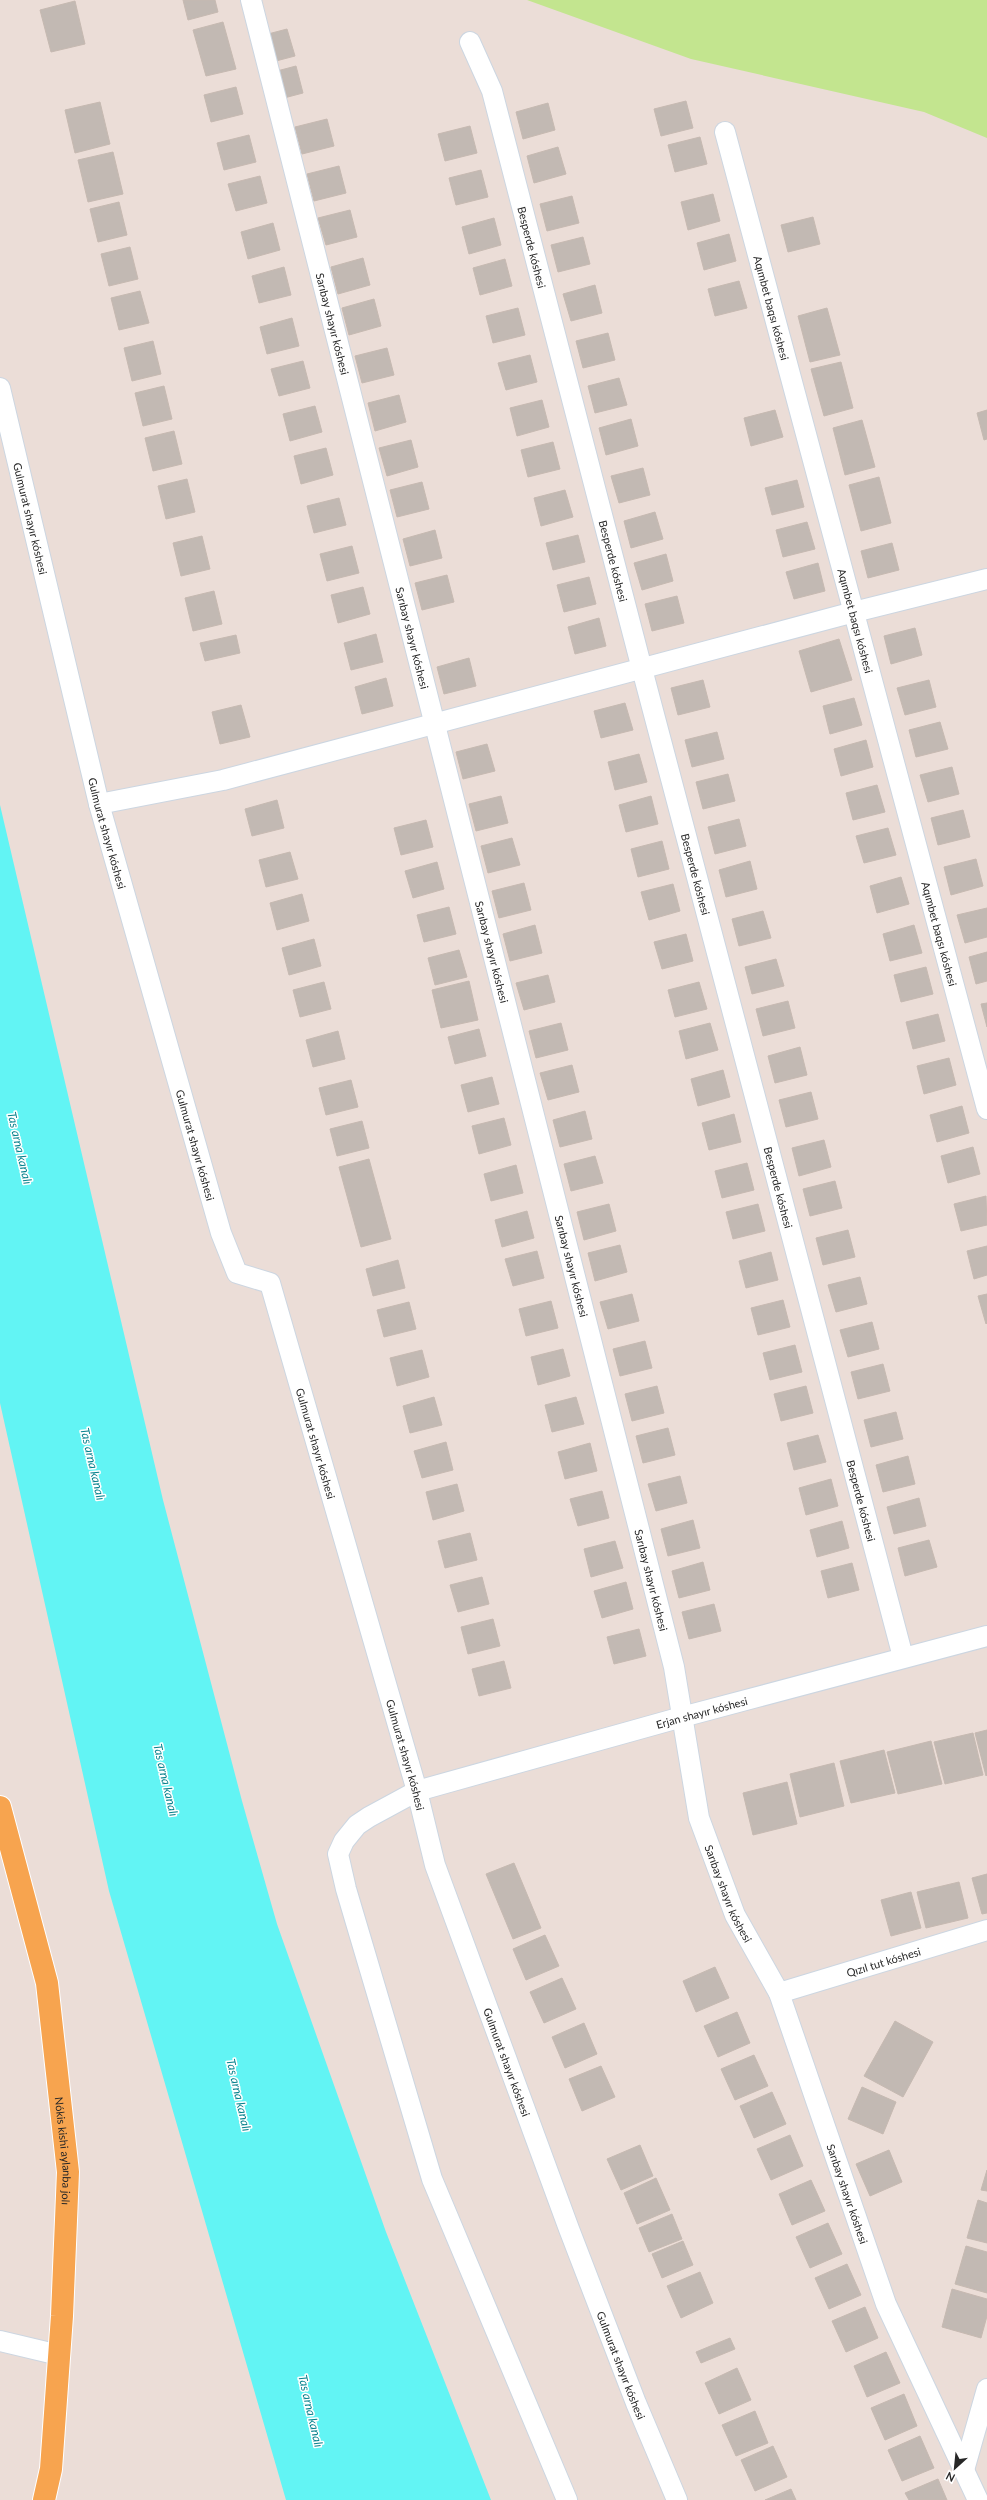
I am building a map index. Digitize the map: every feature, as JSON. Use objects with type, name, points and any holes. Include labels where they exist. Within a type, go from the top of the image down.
[{"type":"main road","name":"Nókis kishi aylanba jolı","points":[[0,1807],[46,1983],[68,2172],[59,2355],[51,2469],[44,2500]]},
{"type":"street","name":"Sarıbay shayır kóshesi","points":[[251,0],[436,721],[674,1667],[699,1818],[735,1915],[779,1993],[886,2304],[978,2500]]},
{"type":"street","name":"Besperde kóshesi","points":[[470,42],[492,91],[642,669],[903,1657]]},
{"type":"street","name":"Aqımbet baqsı kóshesi","points":[[725,132],[987,1109]]},
{"type":"street","name":"Gulmurat shayır kóshesi","points":[[0,388],[99,804],[221,1232],[237,1273],[270,1283],[417,1792],[435,1865],[569,2229],[636,2403],[677,2500]]},
{"type":"street","points":[[99,804],[223,780],[436,721],[642,669],[854,612],[987,579]]},
{"type":"street","name":"Erjan shayır kóshesi","points":[[567,2500],[432,2179],[346,1889],[338,1854],[344,1841],[357,1826],[369,1817],[417,1792],[682,1717],[903,1657],[987,1636]]},
{"type":"street","name":"Qızıl tut kóshesi","points":[[779,1993],[987,1930]]},
{"type":"street","points":[[0,2341],[59,2355]]},
{"type":"street","points":[[964,2470],[987,2389]]},
{"type":"green space","points":[[527,0],[987,0],[987,138],[924,112],[691,59]]},
{"type":"water","name":"Tas arna kanalı","points":[[0,805],[163,1500],[242,1801],[277,1924],[386,2232],[491,2500],[286,2500],[109,1891],[0,1403]]},
{"type":"building","points":[[183,0],[215,0],[218,12],[188,20]]},
{"type":"building","points":[[75,1],[85,44],[51,52],[40,10]]},
{"type":"building","points":[[223,22],[236,69],[206,76],[193,30]]},
{"type":"building","points":[[287,29],[295,56],[276,61],[268,34]]},
{"type":"building","points":[[296,66],[303,93],[284,98],[277,71]]},
{"type":"building","points":[[236,87],[243,114],[211,122],[204,95]]},
{"type":"building","points":[[686,101],[693,128],[661,136],[654,109]]},
{"type":"building","points":[[100,102],[110,144],[75,153],[65,110]]},
{"type":"building","points":[[548,103],[555,130],[523,139],[516,112]]},
{"type":"building","points":[[327,119],[334,146],[302,154],[295,127]]},
{"type":"building","points":[[470,126],[477,153],[445,161],[438,134]]},
{"type":"building","points":[[249,135],[256,162],[224,170],[217,143]]},
{"type":"building","points":[[700,137],[707,164],[675,172],[668,145]]},
{"type":"building","points":[[558,147],[566,174],[534,183],[527,156]]},
{"type":"building","points":[[113,152],[123,194],[88,202],[78,160]]},
{"type":"building","points":[[339,166],[346,193],[314,201],[307,174]]},
{"type":"building","points":[[481,170],[488,197],[456,205],[449,178]]},
{"type":"building","points":[[260,176],[267,203],[236,211],[228,184]]},
{"type":"building","points":[[713,194],[720,221],[688,230],[681,202]]},
{"type":"building","points":[[572,196],[579,223],[547,231],[540,204]]},
{"type":"building","points":[[119,202],[127,235],[98,242],[90,209]]},
{"type":"building","points":[[350,210],[357,237],[326,245],[318,218]]},
{"type":"building","points":[[813,217],[820,244],[788,252],[781,225]]},
{"type":"building","points":[[494,218],[501,245],[469,254],[462,227]]},
{"type":"building","points":[[273,223],[280,250],[248,259],[241,232]]},
{"type":"building","points":[[729,234],[736,261],[704,270],[697,243]]},
{"type":"building","points":[[583,237],[590,264],[558,272],[551,245]]},
{"type":"building","points":[[130,247],[138,279],[109,286],[101,254]]},
{"type":"building","points":[[363,258],[370,285],[338,294],[331,267]]},
{"type":"building","points":[[505,259],[512,286],[480,295],[473,268]]},
{"type":"building","points":[[284,267],[291,295],[259,303],[252,276]]},
{"type":"building","points":[[739,281],[747,308],[715,316],[708,289]]},
{"type":"building","points":[[595,285],[602,313],[571,321],[563,294]]},
{"type":"building","points":[[140,291],[149,323],[119,330],[111,298]]},
{"type":"building","points":[[374,299],[381,326],[349,335],[342,308]]},
{"type":"building","points":[[518,308],[525,335],[493,343],[486,316]]},
{"type":"building","points":[[827,308],[840,355],[810,362],[798,316]]},
{"type":"building","points":[[292,318],[299,346],[267,354],[260,327]]},
{"type":"building","points":[[608,333],[615,360],[583,368],[576,341]]},
{"type":"building","points":[[153,341],[161,374],[132,381],[124,348]]},
{"type":"building","points":[[387,348],[394,375],[362,383],[355,356]]},
{"type":"building","points":[[530,355],[537,382],[506,390],[498,363]]},
{"type":"building","points":[[303,361],[310,388],[279,396],[271,369]]},
{"type":"building","points":[[841,362],[853,408],[824,416],[811,369]]},
{"type":"building","points":[[619,378],[627,405],[595,413],[588,386]]},
{"type":"building","points":[[164,386],[172,419],[143,426],[135,393]]},
{"type":"building","points":[[399,395],[406,422],[375,431],[368,403]]},
{"type":"building","points":[[542,400],[549,427],[517,436],[510,408]]},
{"type":"building","points":[[315,406],[322,432],[290,441],[283,414]]},
{"type":"building","points":[[775,410],[783,437],[751,446],[744,418]]},
{"type":"building","points":[[987,410],[987,439],[984,440],[977,413]]},
{"type":"building","points":[[631,419],[638,446],[606,455],[599,428]]},
{"type":"building","points":[[862,420],[875,467],[845,475],[833,428]]},
{"type":"building","points":[[174,431],[182,464],[153,471],[145,438]]},
{"type":"building","points":[[411,440],[418,467],[387,476],[379,448]]},
{"type":"building","points":[[553,442],[560,469],[528,477],[521,450]]},
{"type":"building","points":[[326,448],[333,475],[301,484],[294,456]]},
{"type":"building","points":[[643,468],[650,495],[619,503],[611,476]]},
{"type":"building","points":[[879,477],[891,523],[861,531],[849,485]]},
{"type":"building","points":[[187,479],[195,512],[166,519],[158,486]]},
{"type":"building","points":[[797,480],[804,507],[772,515],[765,488]]},
{"type":"building","points":[[422,482],[429,509],[397,517],[390,490]]},
{"type":"building","points":[[565,490],[573,517],[541,526],[534,498]]},
{"type":"building","points":[[339,498],[346,525],[314,533],[307,506]]},
{"type":"building","points":[[655,512],[663,539],[631,548],[624,521]]},
{"type":"building","points":[[807,522],[815,549],[783,557],[776,530]]},
{"type":"building","points":[[435,530],[442,558],[410,566],[403,539]]},
{"type":"building","points":[[578,535],[585,562],[553,570],[546,543]]},
{"type":"building","points":[[202,536],[210,569],[181,576],[173,543]]},
{"type":"building","points":[[892,543],[899,570],[868,578],[861,551]]},
{"type":"building","points":[[352,546],[359,573],[327,581],[320,554]]},
{"type":"building","points":[[666,554],[673,581],[642,590],[634,563]]},
{"type":"building","points":[[818,563],[825,591],[794,599],[786,572]]},
{"type":"building","points":[[447,575],[454,602],[422,610],[415,583]]},
{"type":"building","points":[[589,577],[596,604],[564,612],[557,585]]},
{"type":"building","points":[[363,587],[370,614],[338,623],[331,595]]},
{"type":"building","points":[[214,591],[222,624],[193,631],[185,598]]},
{"type":"building","points":[[677,596],[684,623],[652,631],[645,604]]},
{"type":"building","points":[[599,618],[606,646],[575,654],[568,627]]},
{"type":"building","points":[[915,628],[922,655],[891,664],[884,636]]},
{"type":"building","points":[[376,634],[383,662],[351,670],[344,643]]},
{"type":"building","points":[[236,635],[240,653],[205,661],[200,643]]},
{"type":"building","points":[[839,639],[852,680],[811,692],[799,651]]},
{"type":"building","points":[[469,658],[476,686],[444,694],[437,667]]},
{"type":"building","points":[[386,678],[393,706],[362,714],[355,687]]},
{"type":"building","points":[[703,680],[710,707],[678,715],[671,688]]},
{"type":"building","points":[[929,680],[936,707],[905,715],[897,688]]},
{"type":"building","points":[[854,698],[862,725],[830,734],[823,706]]},
{"type":"building","points":[[625,703],[633,730],[601,738],[594,711]]},
{"type":"building","points":[[241,705],[250,737],[220,744],[212,712]]},
{"type":"building","points":[[940,722],[948,749],[916,757],[909,730]]},
{"type":"building","points":[[717,732],[724,759],[692,767],[685,740]]},
{"type":"building","points":[[866,740],[873,767],[841,776],[834,749]]},
{"type":"building","points":[[487,744],[495,771],[463,779],[456,752]]},
{"type":"building","points":[[639,754],[647,782],[615,790],[608,762]]},
{"type":"building","points":[[952,767],[959,794],[928,802],[920,775]]},
{"type":"building","points":[[728,774],[735,801],[703,809],[696,782]]},
{"type":"building","points":[[877,785],[885,812],[853,820],[846,793]]},
{"type":"building","points":[[501,796],[508,823],[476,831],[469,804]]},
{"type":"building","points":[[651,796],[658,824],[626,832],[619,805]]},
{"type":"building","points":[[277,800],[284,828],[252,836],[245,809]]},
{"type":"building","points":[[963,810],[970,837],[938,845],[931,818]]},
{"type":"building","points":[[739,819],[746,846],[715,854],[708,827]]},
{"type":"building","points":[[426,820],[433,847],[401,855],[394,828]]},
{"type":"building","points":[[888,828],[896,855],[864,863],[856,836]]},
{"type":"building","points":[[512,838],[520,865],[488,873],[481,846]]},
{"type":"building","points":[[662,841],[669,869],[638,877],[631,849]]},
{"type":"building","points":[[290,852],[298,879],[266,887],[259,860]]},
{"type":"building","points":[[976,859],[983,886],[951,895],[944,867]]},
{"type":"building","points":[[750,861],[757,889],[726,897],[719,870]]},
{"type":"building","points":[[437,862],[444,889],[413,898],[405,871]]},
{"type":"building","points":[[901,877],[909,904],[877,913],[870,886]]},
{"type":"building","points":[[524,883],[531,910],[499,918],[492,891]]},
{"type":"building","points":[[673,884],[680,911],[649,920],[641,892]]},
{"type":"building","points":[[302,894],[309,921],[277,930],[270,903]]},
{"type":"building","points":[[449,907],[456,934],[424,942],[417,915]]},
{"type":"building","points":[[987,908],[987,937],[965,943],[957,915]]},
{"type":"building","points":[[763,911],[771,938],[739,946],[732,919]]},
{"type":"building","points":[[535,925],[542,953],[510,961],[503,934]]},
{"type":"building","points":[[914,925],[922,953],[890,961],[883,934]]},
{"type":"building","points":[[686,934],[693,961],[662,969],[654,942]]},
{"type":"building","points":[[314,939],[321,966],[289,975],[282,948]]},
{"type":"building","points":[[459,950],[467,977],[435,985],[428,958]]},
{"type":"building","points":[[987,952],[987,981],[976,984],[969,957]]},
{"type":"building","points":[[776,959],[784,986],[752,994],[745,967]]},
{"type":"building","points":[[926,967],[933,994],[901,1002],[894,975]]},
{"type":"building","points":[[548,975],[555,1002],[524,1010],[516,983]]},
{"type":"building","points":[[469,981],[478,1020],[441,1028],[432,990]]},
{"type":"building","points":[[324,982],[331,1009],[300,1017],[293,990]]},
{"type":"building","points":[[699,982],[707,1009],[675,1017],[668,990]]},
{"type":"building","points":[[788,1001],[795,1028],[763,1036],[756,1009]]},
{"type":"building","points":[[987,1003],[987,1027],[981,1004]]},
{"type":"building","points":[[938,1014],[945,1041],[913,1049],[906,1022]]},
{"type":"building","points":[[561,1023],[568,1050],[536,1058],[529,1031]]},
{"type":"building","points":[[710,1023],[718,1050],[686,1059],[679,1031]]},
{"type":"building","points":[[479,1029],[486,1056],[455,1064],[448,1037]]},
{"type":"building","points":[[338,1031],[345,1059],[313,1067],[306,1040]]},
{"type":"building","points":[[800,1047],[807,1075],[775,1083],[768,1056]]},
{"type":"building","points":[[949,1058],[956,1085],[924,1094],[917,1066]]},
{"type":"building","points":[[572,1065],[579,1092],[548,1100],[540,1073]]},
{"type":"building","points":[[723,1070],[730,1097],[698,1106],[691,1079]]},
{"type":"building","points":[[492,1077],[499,1104],[468,1112],[461,1085]]},
{"type":"building","points":[[351,1080],[358,1107],[326,1115],[319,1088]]},
{"type":"building","points":[[811,1092],[818,1119],[786,1127],[779,1100]]},
{"type":"building","points":[[962,1106],[969,1133],[937,1142],[930,1115]]},
{"type":"building","points":[[585,1111],[592,1139],[560,1147],[553,1120]]},
{"type":"building","points":[[734,1114],[741,1142],[709,1150],[702,1123]]},
{"type":"building","points":[[504,1118],[511,1145],[479,1154],[472,1126]]},
{"type":"building","points":[[362,1121],[369,1148],[337,1156],[330,1129]]},
{"type":"building","points":[[824,1140],[831,1167],[799,1176],[792,1148]]},
{"type":"building","points":[[973,1147],[980,1174],[948,1183],[941,1156]]},
{"type":"building","points":[[595,1156],[603,1183],[571,1191],[564,1164]]},
{"type":"building","points":[[369,1159],[391,1239],[361,1247],[339,1167]]},
{"type":"building","points":[[747,1163],[754,1190],[722,1198],[715,1171]]},
{"type":"building","points":[[516,1165],[523,1193],[491,1201],[484,1174]]},
{"type":"building","points":[[835,1181],[842,1208],[810,1216],[803,1189]]},
{"type":"building","points":[[986,1196],[987,1225],[961,1231],[954,1204]]},
{"type":"building","points":[[609,1204],[616,1231],[584,1240],[577,1212]]},
{"type":"building","points":[[758,1204],[765,1231],[733,1239],[726,1212]]},
{"type":"building","points":[[527,1211],[534,1238],[502,1247],[495,1220]]},
{"type":"building","points":[[848,1230],[855,1257],[823,1265],[816,1238]]},
{"type":"building","points":[[620,1245],[627,1272],[595,1281],[588,1253]]},
{"type":"building","points":[[987,1246],[987,1275],[974,1279],[967,1251]]},
{"type":"building","points":[[537,1251],[544,1278],[513,1286],[505,1259]]},
{"type":"building","points":[[771,1252],[778,1280],[746,1288],[739,1261]]},
{"type":"building","points":[[398,1260],[405,1288],[373,1296],[366,1269]]},
{"type":"building","points":[[860,1277],[867,1304],[836,1312],[828,1285]]},
{"type":"building","points":[[632,1294],[639,1321],[608,1329],[600,1302]]},
{"type":"building","points":[[987,1294],[987,1323],[986,1324],[978,1296]]},
{"type":"building","points":[[783,1300],[790,1327],[758,1335],[751,1308]]},
{"type":"building","points":[[551,1301],[558,1328],[526,1336],[519,1309]]},
{"type":"building","points":[[409,1302],[416,1329],[384,1337],[377,1310]]},
{"type":"building","points":[[872,1322],[879,1349],[848,1357],[840,1330]]},
{"type":"building","points":[[645,1341],[652,1368],[620,1376],[613,1349]]},
{"type":"building","points":[[795,1345],[802,1372],[770,1380],[763,1353]]},
{"type":"building","points":[[563,1349],[570,1376],[538,1385],[531,1357]]},
{"type":"building","points":[[422,1350],[429,1377],[397,1386],[390,1358]]},
{"type":"building","points":[[883,1364],[890,1391],[858,1399],[851,1372]]},
{"type":"building","points":[[657,1386],[664,1413],[632,1421],[625,1394]]},
{"type":"building","points":[[806,1386],[813,1413],[781,1421],[774,1394]]},
{"type":"building","points":[[434,1397],[442,1425],[410,1433],[403,1406]]},
{"type":"building","points":[[576,1397],[584,1424],[552,1432],[545,1405]]},
{"type":"building","points":[[896,1412],[903,1439],[871,1447],[864,1420]]},
{"type":"building","points":[[668,1428],[675,1455],[643,1463],[636,1436]]},
{"type":"building","points":[[818,1435],[826,1462],[794,1470],[787,1443]]},
{"type":"building","points":[[446,1442],[453,1470],[422,1478],[414,1451]]},
{"type":"building","points":[[590,1443],[597,1471],[565,1479],[558,1452]]},
{"type":"building","points":[[908,1456],[915,1484],[883,1492],[876,1465]]},
{"type":"building","points":[[680,1476],[687,1503],[656,1511],[648,1484]]},
{"type":"building","points":[[831,1479],[838,1506],[806,1515],[799,1488]]},
{"type":"building","points":[[457,1484],[464,1511],[433,1520],[426,1492]]},
{"type":"building","points":[[602,1491],[609,1518],[578,1526],[570,1499]]},
{"type":"building","points":[[919,1498],[926,1526],[894,1534],[887,1507]]},
{"type":"building","points":[[693,1520],[700,1548],[668,1556],[661,1529]]},
{"type":"building","points":[[842,1521],[849,1548],[817,1557],[810,1530]]},
{"type":"building","points":[[470,1533],[477,1560],[445,1568],[438,1541]]},
{"type":"building","points":[[929,1540],[937,1567],[905,1576],[898,1548]]},
{"type":"building","points":[[615,1541],[623,1568],[591,1577],[584,1549]]},
{"type":"building","points":[[703,1562],[710,1590],[679,1598],[672,1571]]},
{"type":"building","points":[[852,1563],[859,1590],[828,1598],[821,1571]]},
{"type":"building","points":[[482,1577],[489,1604],[458,1612],[450,1585]]},
{"type":"building","points":[[626,1582],[633,1609],[602,1618],[594,1591]]},
{"type":"building","points":[[714,1604],[721,1631],[689,1639],[682,1612]]},
{"type":"building","points":[[493,1619],[500,1646],[468,1654],[461,1627]]},
{"type":"building","points":[[639,1629],[646,1656],[614,1664],[607,1637]]},
{"type":"building","points":[[504,1661],[511,1688],[479,1696],[472,1669]]},
{"type":"building","points":[[987,1730],[987,1775],[986,1776],[975,1733]]},
{"type":"building","points":[[973,1733],[983,1775],[945,1784],[934,1742]]},
{"type":"building","points":[[931,1741],[942,1784],[898,1794],[887,1752]]},
{"type":"building","points":[[884,1750],[895,1793],[851,1803],[840,1761]]},
{"type":"building","points":[[834,1763],[844,1806],[800,1817],[790,1774]]},
{"type":"building","points":[[787,1782],[797,1824],[753,1835],[743,1793]]},
{"type":"building","points":[[514,1863],[541,1928],[513,1939],[486,1874]]},
{"type":"building","points":[[987,1874],[987,1913],[982,1914],[972,1878]]},
{"type":"building","points":[[959,1882],[968,1918],[926,1928],[917,1892]]},
{"type":"building","points":[[911,1892],[921,1928],[891,1936],[881,1900]]},
{"type":"building","points":[[545,1935],[559,1966],[526,1980],[513,1949]]},
{"type":"building","points":[[715,1967],[729,1998],[696,2012],[683,1981]]},
{"type":"building","points":[[562,1978],[576,2009],[544,2023],[530,1992]]},
{"type":"building","points":[[737,2012],[750,2043],[718,2057],[704,2026]]},
{"type":"building","points":[[895,2021],[933,2042],[903,2097],[864,2076]]},
{"type":"building","points":[[584,2023],[597,2054],[565,2068],[552,2037]]},
{"type":"building","points":[[754,2055],[768,2086],[735,2100],[721,2069]]},
{"type":"building","points":[[601,2066],[615,2097],[582,2111],[569,2079]]},
{"type":"building","points":[[862,2087],[896,2102],[883,2134],[848,2119]]},
{"type":"building","points":[[772,2092],[786,2124],[754,2138],[740,2106]]},
{"type":"building","points":[[790,2135],[803,2166],[771,2180],[757,2149]]},
{"type":"building","points":[[640,2145],[653,2176],[621,2190],[607,2159]]},
{"type":"building","points":[[889,2150],[902,2182],[870,2196],[856,2164]]},
{"type":"building","points":[[987,2170],[987,2191],[981,2190]]},
{"type":"building","points":[[656,2178],[670,2210],[637,2224],[624,2193]]},
{"type":"building","points":[[811,2180],[825,2211],[792,2225],[779,2194]]},
{"type":"building","points":[[978,2200],[987,2203],[987,2243],[967,2238]]},
{"type":"building","points":[[672,2214],[682,2239],[649,2252],[639,2228]]},
{"type":"building","points":[[828,2223],[842,2254],[810,2268],[796,2237]]},
{"type":"building","points":[[683,2241],[693,2265],[662,2278],[652,2254]]},
{"type":"building","points":[[966,2246],[987,2252],[987,2293],[955,2284]]},
{"type":"building","points":[[847,2264],[861,2295],[829,2309],[815,2278]]},
{"type":"building","points":[[700,2272],[713,2303],[681,2318],[667,2286]]},
{"type":"building","points":[[952,2289],[987,2299],[987,2316],[981,2338],[942,2327]]},
{"type":"building","points":[[865,2307],[878,2338],[846,2352],[832,2321]]},
{"type":"building","points":[[730,2338],[735,2349],[701,2363],[696,2352]]},
{"type":"building","points":[[886,2352],[900,2383],[867,2397],[854,2366]]},
{"type":"building","points":[[737,2368],[751,2400],[719,2414],[705,2383]]},
{"type":"building","points":[[904,2394],[917,2426],[885,2440],[871,2408]]},
{"type":"building","points":[[755,2411],[768,2443],[736,2456],[722,2425]]},
{"type":"building","points":[[920,2436],[934,2468],[902,2481],[888,2450]]},
{"type":"building","points":[[773,2446],[787,2477],[755,2491],[741,2460]]},
{"type":"building","points":[[938,2479],[947,2500],[909,2500],[905,2493]]},
{"type":"building","points":[[791,2489],[796,2500],[765,2500]]}]
